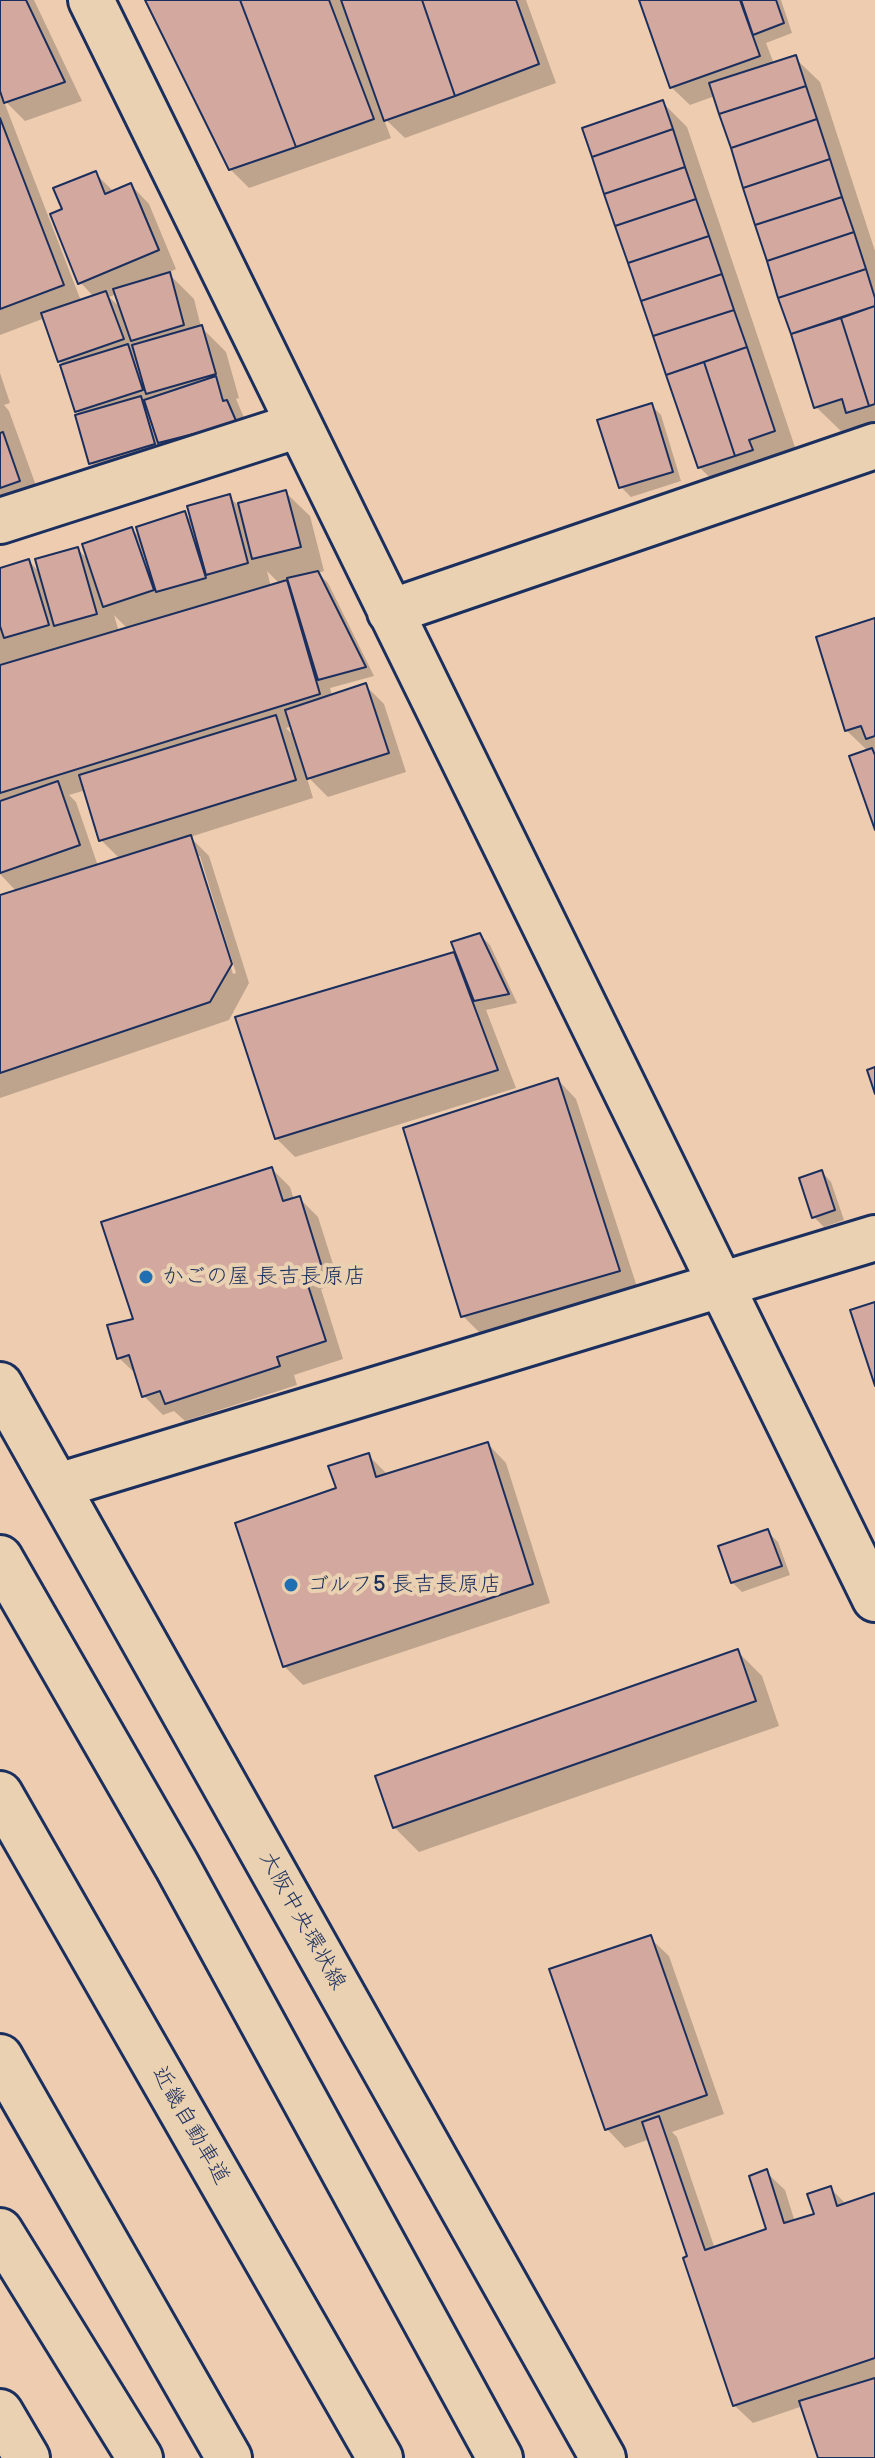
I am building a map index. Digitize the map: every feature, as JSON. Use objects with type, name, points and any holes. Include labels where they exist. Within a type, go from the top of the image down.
[{"type":"main road","points":[[91,0],[875,1599]]},
{"type":"main road","points":[[0,521],[299,425]]},
{"type":"main road","points":[[390,612],[875,446]]},
{"type":"main road","points":[[58,1486],[875,1238]]},
{"type":"main road","name":"大阪中央環状線","points":[[0,1385],[603,2458]]},
{"type":"main road","points":[[0,1558],[147,1813],[500,2458]]},
{"type":"main road","name":"近畿自動車道","points":[[0,1794],[380,2458]]},
{"type":"main road","points":[[0,2057],[229,2458]]},
{"type":"main road","points":[[0,2231],[140,2458]]},
{"type":"main road","points":[[0,2412],[27,2458]]},
{"type":"building","points":[[0,0],[26,0],[65,82],[4,103],[0,91]]},
{"type":"building","points":[[145,0],[240,0],[296,147],[229,170]]},
{"type":"building","points":[[240,0],[329,0],[374,119],[296,147]]},
{"type":"building","points":[[341,0],[422,0],[455,96],[384,121]]},
{"type":"building","points":[[422,0],[516,0],[539,64],[455,96]]},
{"type":"building","points":[[639,0],[740,0],[760,56],[670,88]]},
{"type":"building","points":[[741,0],[776,0],[784,23],[753,35]]},
{"type":"building","points":[[796,55],[806,86],[719,114],[709,83]]},
{"type":"building","points":[[806,86],[817,119],[731,148],[719,114]]},
{"type":"building","points":[[663,100],[673,129],[592,157],[582,128]]},
{"type":"building","points":[[0,118],[64,285],[0,309]]},
{"type":"building","points":[[817,119],[830,159],[743,188],[731,148]]},
{"type":"building","points":[[673,129],[685,167],[604,194],[592,157]]},
{"type":"building","points":[[830,159],[842,197],[755,225],[743,188]]},
{"type":"building","points":[[685,167],[696,199],[615,226],[604,194]]},
{"type":"building","points":[[96,171],[105,194],[131,183],[159,250],[78,284],[50,214],[62,209],[53,188]]},
{"type":"building","points":[[842,197],[854,232],[767,261],[755,225]]},
{"type":"building","points":[[696,199],[709,236],[628,263],[615,226]]},
{"type":"building","points":[[854,232],[866,269],[778,298],[767,261]]},
{"type":"building","points":[[709,236],[722,274],[641,301],[628,263]]},
{"type":"building","points":[[866,269],[875,306],[791,334],[778,298]]},
{"type":"building","points":[[170,272],[184,325],[131,341],[113,289]]},
{"type":"building","points":[[722,274],[734,310],[653,336],[641,301]]},
{"type":"building","points":[[106,291],[124,339],[58,362],[41,313]]},
{"type":"building","points":[[875,306],[875,404],[869,406],[841,318]]},
{"type":"building","points":[[734,310],[747,347],[666,375],[653,336]]},
{"type":"building","points":[[841,318],[869,406],[846,413],[842,399],[814,408],[791,334]]},
{"type":"building","points":[[202,325],[216,374],[146,394],[132,345]]},
{"type":"building","points":[[128,344],[143,390],[75,412],[60,365]]},
{"type":"building","points":[[747,347],[775,431],[749,440],[753,450],[735,456],[704,362]]},
{"type":"building","points":[[704,362],[735,456],[698,468],[666,375]]},
{"type":"building","points":[[216,376],[223,401],[227,400],[237,423],[158,443],[144,400]]},
{"type":"building","points":[[141,396],[155,444],[89,464],[75,415]]},
{"type":"building","points":[[652,403],[673,472],[619,488],[597,420]]},
{"type":"building","points":[[3,432],[20,481],[0,488],[0,433]]},
{"type":"building","points":[[286,490],[301,547],[252,559],[238,503]]},
{"type":"building","points":[[230,494],[248,563],[206,575],[187,506]]},
{"type":"building","points":[[185,511],[206,578],[156,592],[136,527]]},
{"type":"building","points":[[132,527],[154,590],[103,607],[82,544]]},
{"type":"building","points":[[78,547],[97,614],[54,626],[35,559]]},
{"type":"building","points":[[29,559],[49,625],[4,638],[0,626],[0,568]]},
{"type":"building","points":[[318,571],[366,667],[318,680],[287,578]]},
{"type":"building","points":[[287,580],[320,694],[0,793],[0,665]]},
{"type":"building","points":[[875,618],[875,736],[866,739],[861,726],[845,731],[816,637]]},
{"type":"building","points":[[366,683],[389,753],[307,779],[285,710]]},
{"type":"building","points":[[276,715],[296,780],[99,841],[79,775]]},
{"type":"building","points":[[872,748],[875,755],[875,830],[849,756]]},
{"type":"building","points":[[58,781],[80,845],[0,873],[0,801]]},
{"type":"building","points":[[191,835],[232,964],[210,1002],[0,1073],[0,895]]},
{"type":"building","points":[[480,933],[509,994],[474,1001],[451,942]]},
{"type":"building","points":[[454,952],[498,1070],[275,1139],[235,1017]]},
{"type":"building","points":[[875,1067],[875,1094],[867,1070]]},
{"type":"building","points":[[558,1078],[620,1271],[461,1317],[403,1128]]},
{"type":"building","points":[[272,1167],[283,1201],[300,1196],[321,1264],[303,1270],[326,1341],[277,1357],[280,1366],[165,1404],[160,1391],[142,1397],[129,1355],[117,1359],[107,1325],[133,1319],[101,1222]]},
{"type":"building","points":[[822,1170],[835,1210],[812,1218],[799,1178]]},
{"type":"building","points":[[875,1302],[875,1386],[850,1310]]},
{"type":"building","points":[[488,1442],[533,1584],[283,1667],[235,1523],[336,1488],[328,1466],[369,1453],[376,1477]]},
{"type":"building","points":[[768,1529],[782,1566],[731,1583],[718,1546]]},
{"type":"building","points":[[738,1649],[756,1701],[393,1828],[375,1776]]},
{"type":"building","points":[[651,1935],[707,2095],[605,2130],[549,1969]]},
{"type":"building","points":[[659,2116],[705,2250],[766,2229],[749,2176],[767,2169],[784,2223],[814,2214],[807,2194],[831,2186],[837,2206],[875,2193],[875,2358],[733,2406],[683,2258],[687,2256],[642,2122]]},
{"type":"building","points":[[875,2378],[875,2458],[818,2458],[799,2401]]},
{"type":"place","name":"かごの屋 長吉長原店","points":[[146,1277]]},
{"type":"place","name":"ゴルフ5 長吉長原店","points":[[291,1585]]}]
